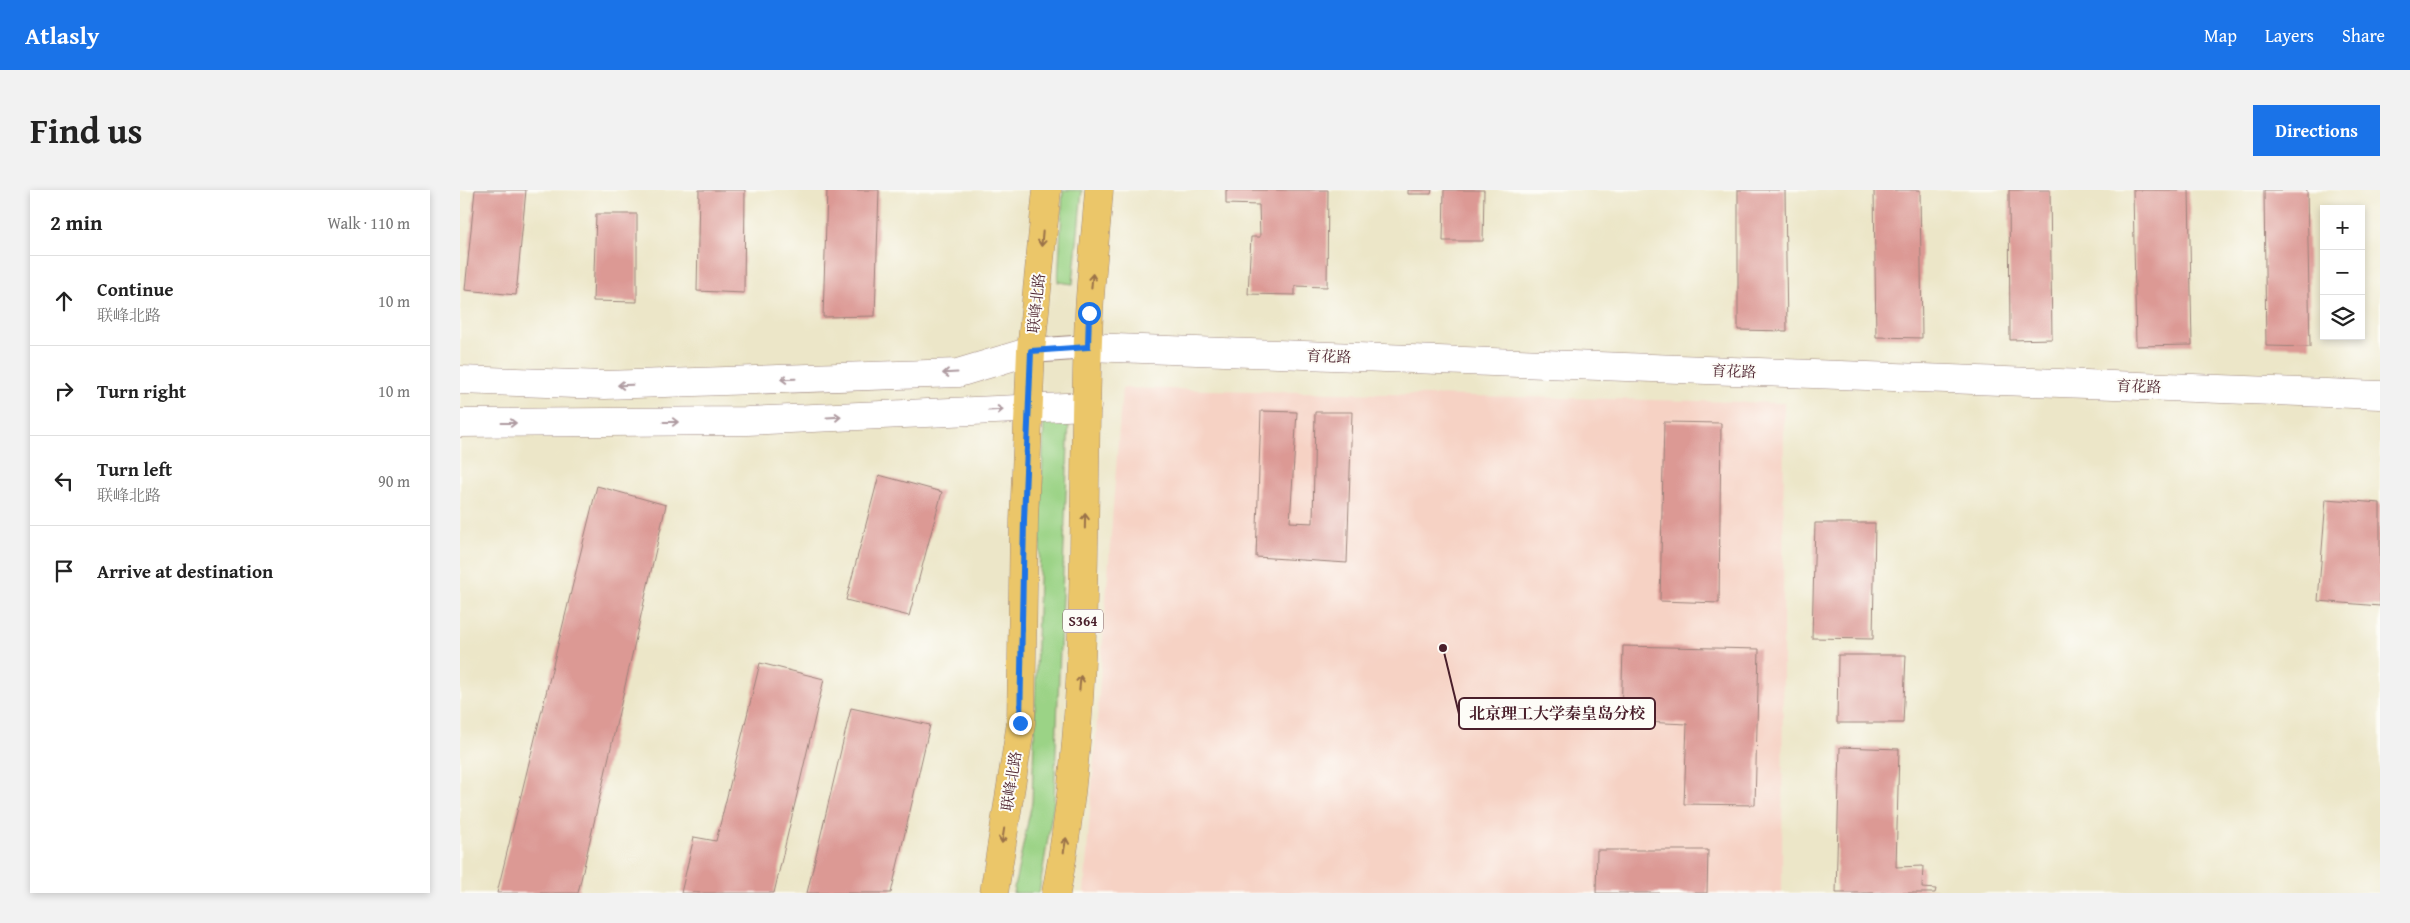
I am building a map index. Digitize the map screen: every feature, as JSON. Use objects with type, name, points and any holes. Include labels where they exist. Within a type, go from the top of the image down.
[{"type":"main road","name":"联峰北路","points":[[994,893],[1020,723],[1024,520],[1031,351],[1047,190]]},
{"type":"main road","name":"S364","points":[[1056,893],[1066,839],[1083,655],[1088,347],[1099,190]]},
{"type":"street","points":[[460,380],[605,385],[958,373],[1031,351],[1088,347]]},
{"type":"street","name":"育花路","points":[[1088,347],[2380,395]]},
{"type":"street","points":[[460,423],[747,421],[1087,406]]},
{"type":"shaded area","points":[[1122,388],[1784,403],[1782,893],[1084,893]]},
{"type":"green space","points":[[1063,190],[1082,190],[1073,284],[1058,282]]},
{"type":"green space","points":[[1069,418],[1054,802],[1039,893],[1013,893],[1032,802],[1044,419]]},
{"type":"building","points":[[475,190],[526,190],[516,295],[465,290]]},
{"type":"building","points":[[699,190],[745,190],[744,293],[697,291]]},
{"type":"building","points":[[827,190],[879,190],[875,316],[823,317]]},
{"type":"building","points":[[1226,190],[1328,190],[1327,287],[1295,286],[1295,295],[1248,294],[1251,237],[1260,237],[1259,205],[1226,204]]},
{"type":"building","points":[[1408,190],[1432,190],[1431,194],[1408,194]]},
{"type":"building","points":[[1444,190],[1484,190],[1483,241],[1443,241]]},
{"type":"building","points":[[1738,190],[1785,190],[1787,331],[1738,330]]},
{"type":"building","points":[[1874,190],[1920,190],[1922,338],[1876,337]]},
{"type":"building","points":[[2009,190],[2050,190],[2052,339],[2010,340]]},
{"type":"building","points":[[2133,190],[2189,190],[2192,345],[2136,346]]},
{"type":"building","points":[[2264,190],[2307,190],[2310,347],[2266,346]]},
{"type":"building","points":[[596,214],[637,214],[637,302],[593,301]]},
{"type":"building","points":[[1261,411],[1297,412],[1290,522],[1313,523],[1315,412],[1352,412],[1347,563],[1256,557]]},
{"type":"building","points":[[1664,422],[1721,423],[1719,603],[1660,601]]},
{"type":"building","points":[[879,475],[942,492],[909,616],[846,600]]},
{"type":"building","points":[[597,486],[666,505],[578,893],[497,893]]},
{"type":"building","points":[[2326,499],[2380,503],[2380,606],[2318,601]]},
{"type":"building","points":[[1815,523],[1875,523],[1873,639],[1812,638]]},
{"type":"building","points":[[1623,646],[1759,649],[1755,805],[1684,804],[1687,724],[1621,721]]},
{"type":"building","points":[[1838,655],[1906,655],[1903,723],[1837,723]]},
{"type":"building","points":[[760,663],[824,679],[774,893],[681,893],[694,837],[716,841]]},
{"type":"building","points":[[851,708],[930,725],[891,893],[807,893]]},
{"type":"building","points":[[1840,747],[1899,749],[1896,867],[1923,866],[1922,888],[1936,889],[1935,893],[1836,893]]},
{"type":"building","points":[[1597,850],[1708,850],[1707,893],[1596,893]]},
{"type":"place","name":"北京理工大学秦皇岛分校","points":[[1443,648]]},
{"type":"route","points":[[1020,723],[1024,520],[1031,351],[1088,347],[1089,313]]}]
